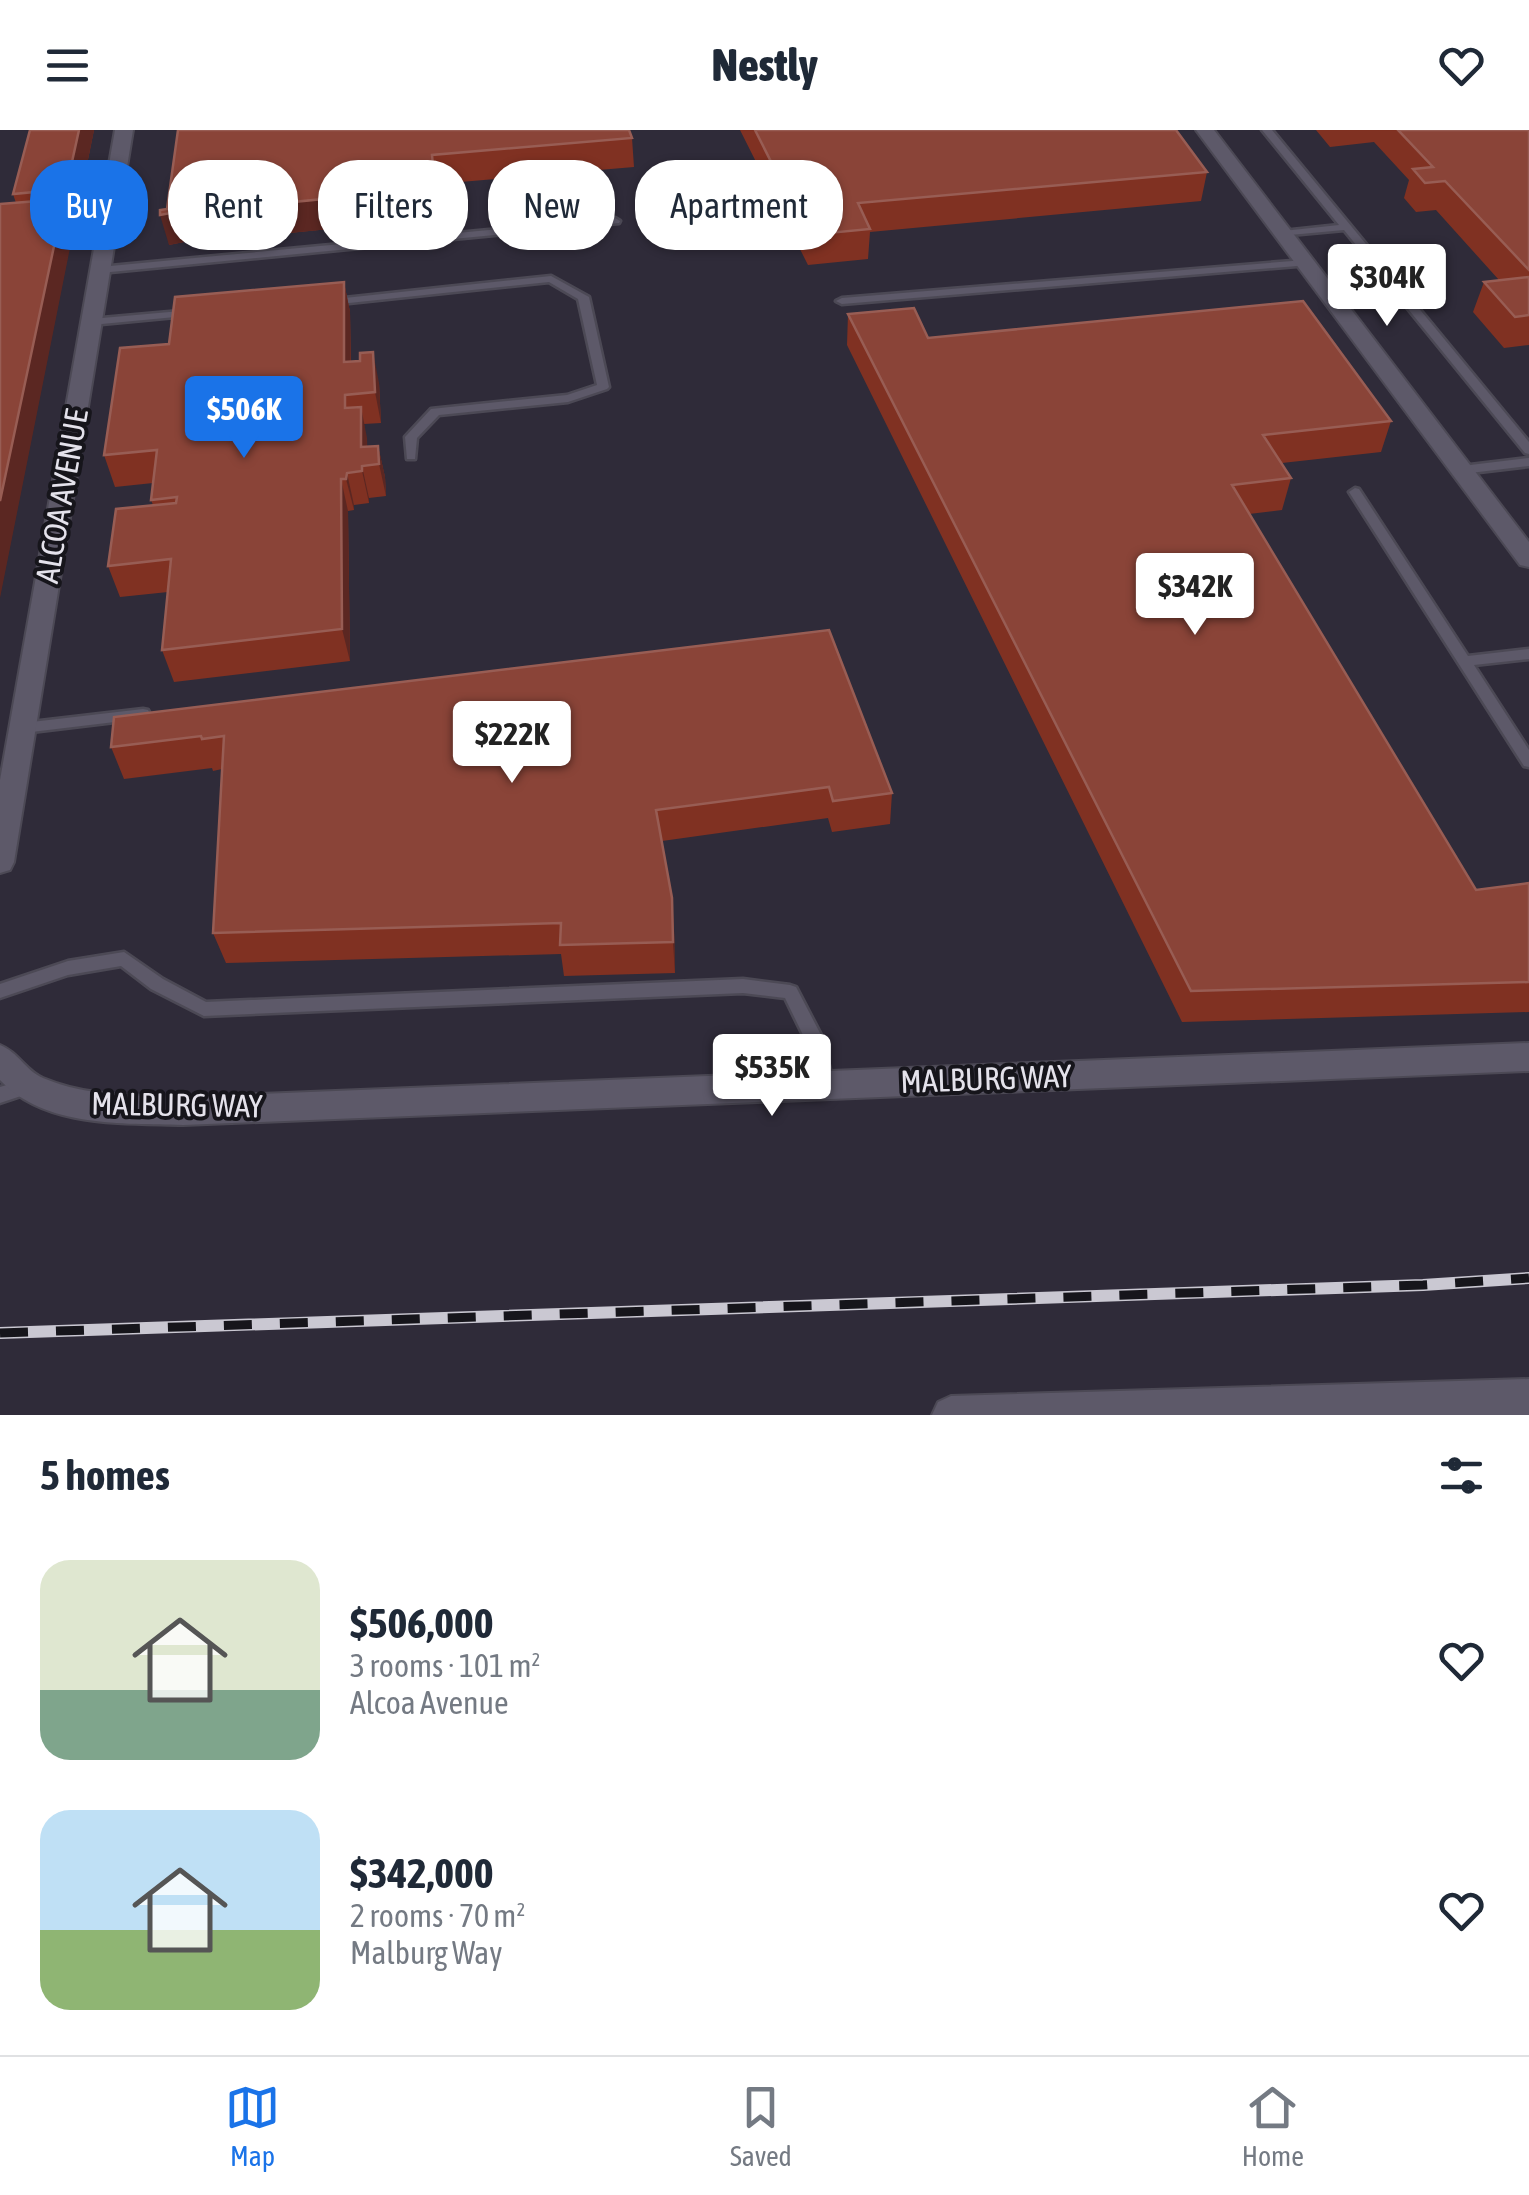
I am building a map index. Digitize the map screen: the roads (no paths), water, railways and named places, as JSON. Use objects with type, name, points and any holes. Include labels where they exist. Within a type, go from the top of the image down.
[{"type":"street","name":"ALCOA AVENUE","points":[[0,862],[124,130]]},
{"type":"street","points":[[1205,130],[1529,560]]},
{"type":"street","name":"MALBURG WAY","points":[[14,1091],[86,1107],[182,1111],[1529,1057]]},
{"type":"street","points":[[0,1059],[14,1091]]},
{"type":"street","points":[[951,1415],[1349,1409],[1529,1397]]},
{"type":"lane","points":[[1267,130],[1529,450]]},
{"type":"lane","points":[[1283,234],[1347,227]]},
{"type":"lane","points":[[100,270],[488,233]]},
{"type":"lane","points":[[842,301],[1305,263]]},
{"type":"lane","points":[[316,303],[550,280],[583,298],[603,387],[568,398],[435,412],[411,437],[410,456]]},
{"type":"lane","points":[[92,322],[204,312]]},
{"type":"lane","points":[[1462,470],[1529,462]]},
{"type":"lane","points":[[1354,492],[1529,762]]},
{"type":"lane","points":[[1464,661],[1529,654]]},
{"type":"lane","points":[[23,728],[158,712]]},
{"type":"lane","points":[[0,991],[68,968],[124,960],[156,984],[204,1009],[743,986],[790,992],[812,1034],[825,1086]]},
{"type":"railway","points":[[0,1333],[1423,1285],[1529,1278]]}]
